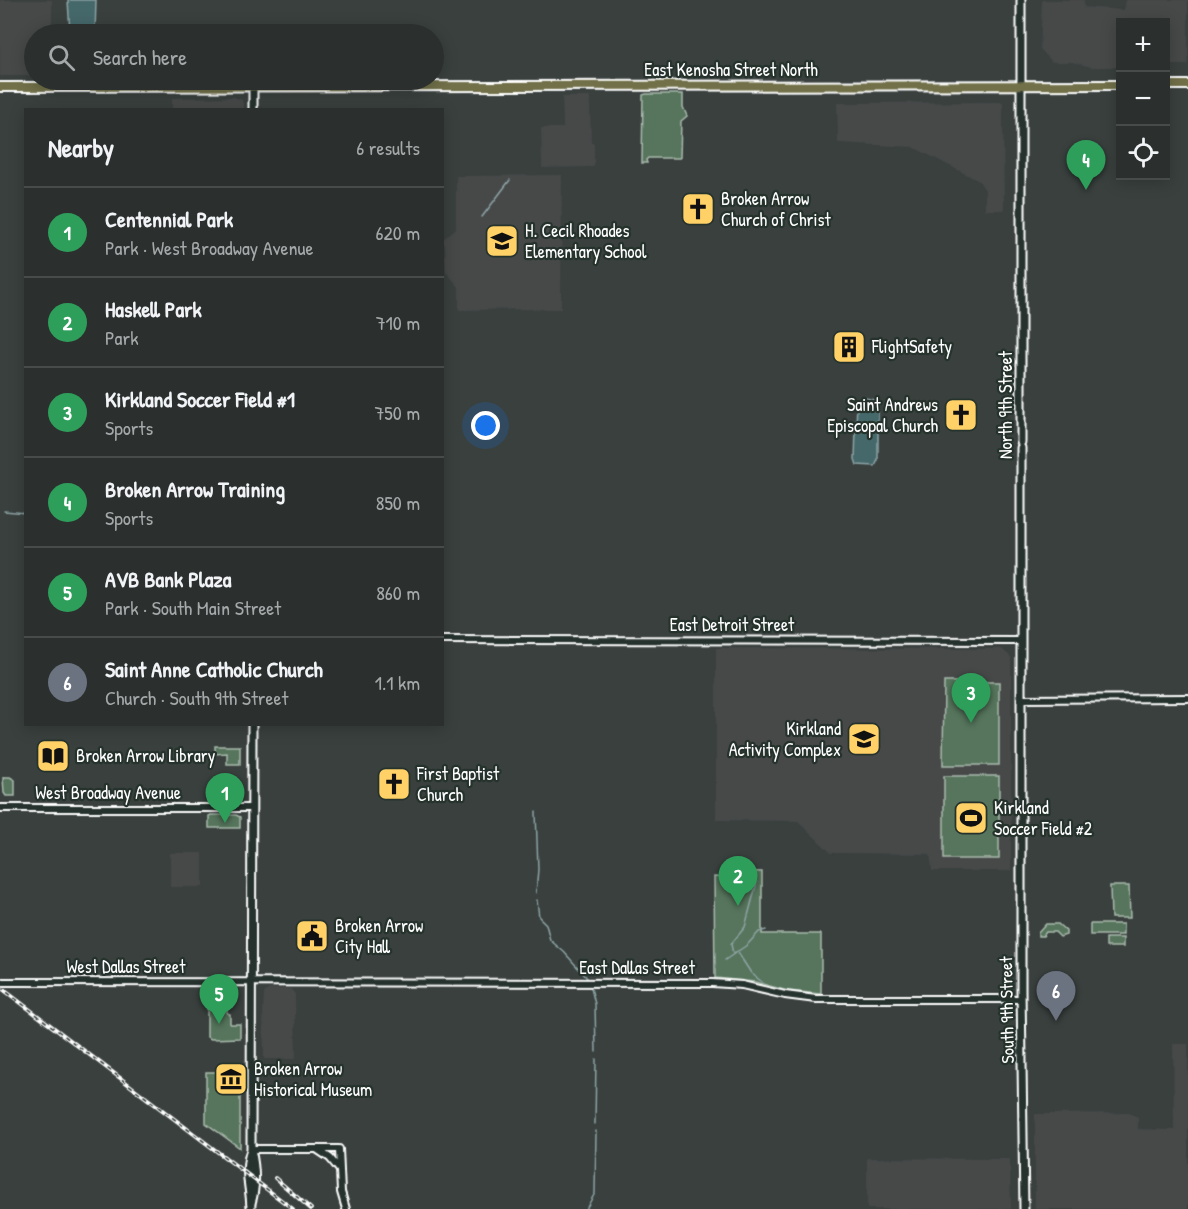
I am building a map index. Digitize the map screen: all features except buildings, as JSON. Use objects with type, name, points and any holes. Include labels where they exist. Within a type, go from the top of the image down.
[{"type":"main road","name":"North 9th Street","points":[[1020,811],[1021,0]]},
{"type":"main road","name":"East Kenosha Street North","points":[[444,87],[1116,85]]},
{"type":"main road","points":[[1170,85],[1188,85]]},
{"type":"main road","points":[[0,87],[24,87]]},
{"type":"main road","points":[[253,90],[253,108]]},
{"type":"main road","points":[[251,1206],[255,1192],[255,1164],[251,1149],[252,726]]},
{"type":"main road","name":"South 9th Street","points":[[1020,811],[1024,1209]]},
{"type":"street","name":"East Detroit Street","points":[[444,640],[1021,641]]},
{"type":"street","points":[[1021,699],[1188,698]]},
{"type":"street","name":"West Broadway Avenue","points":[[0,808],[252,808]]},
{"type":"street","name":"West Dallas Street","points":[[0,982],[251,982]]},
{"type":"street","name":"East Dallas Street","points":[[251,982],[712,983],[742,985],[785,995],[816,999],[1021,999]]},
{"type":"street","points":[[251,1149],[339,1149],[341,1192],[346,1209]]},
{"type":"street","points":[[318,1149],[339,1169]]},
{"type":"shaded area","points":[[0,0],[52,0],[52,24],[24,24],[24,76],[0,76]]},
{"type":"shaded area","points":[[1042,0],[1084,0],[1084,7],[1124,10],[1125,0],[1188,0],[1188,65],[1170,65],[1170,18],[1116,18],[1116,67],[1091,67],[1072,62],[1052,62],[1040,49]]},
{"type":"shaded area","points":[[234,97],[242,100],[244,108],[172,108],[172,98]]},
{"type":"shaded area","points":[[562,97],[590,97],[594,167],[542,168],[541,128],[563,128]]},
{"type":"shaded area","points":[[1003,102],[1004,210],[985,210],[985,190],[979,181],[913,147],[838,143],[837,103]]},
{"type":"shaded area","name":"H. Cecil Rhoades Elementary School","points":[[562,175],[561,309],[459,310],[459,287],[446,272],[444,243],[444,238],[456,228],[456,176]]},
{"type":"shaded area","name":"Kirkland Activity Complex","points":[[716,648],[1002,649],[1011,657],[1011,871],[932,871],[930,854],[831,853],[798,821],[716,820]]},
{"type":"shaded area","points":[[170,853],[203,853],[203,887],[170,887]]},
{"type":"shaded area","points":[[269,989],[291,989],[295,994],[296,1059],[264,1059],[264,993]]},
{"type":"shaded area","points":[[1173,1044],[1188,1044],[1188,1209],[1035,1209],[1035,1114],[1129,1113],[1138,1117],[1138,1129],[1174,1130]]},
{"type":"shaded area","points":[[867,1158],[1010,1159],[1011,1209],[867,1209]]},
{"type":"green space","points":[[683,94],[683,107],[687,116],[681,121],[680,158],[648,158],[647,163],[642,163],[643,95]]},
{"type":"green space","points":[[944,682],[999,682],[999,765],[943,765]]},
{"type":"green space","points":[[215,746],[240,746],[240,764],[227,764],[227,753],[215,754]]},
{"type":"green space","name":"Kirkland Soccer Field #2","points":[[944,776],[999,776],[999,859],[944,859]]},
{"type":"green space","points":[[3,777],[15,780],[15,796],[6,796],[4,793]]},
{"type":"green space","points":[[236,815],[240,817],[240,828],[209,828],[209,816]]},
{"type":"green space","points":[[734,871],[762,872],[762,934],[821,934],[821,994],[788,991],[755,982],[715,978],[714,877],[734,878]]},
{"type":"green space","points":[[1110,886],[1129,886],[1130,918],[1111,918]]},
{"type":"green space","points":[[1046,924],[1058,924],[1066,931],[1066,935],[1060,937],[1055,932],[1046,932],[1043,936],[1038,936]]},
{"type":"green space","points":[[1090,924],[1123,924],[1123,935],[1090,935]]},
{"type":"green space","points":[[1106,938],[1123,938],[1123,947],[1106,947]]},
{"type":"green space","points":[[207,1008],[227,1008],[227,1013],[230,1014],[230,1024],[240,1024],[240,1038],[211,1039],[207,1037]]},
{"type":"green space","points":[[206,1072],[221,1072],[222,1091],[240,1091],[240,1148],[206,1123]]},
{"type":"water","points":[[68,0],[96,0],[95,24],[69,24]]},
{"type":"water","points":[[866,398],[878,401],[878,460],[875,466],[857,465],[855,459],[857,400]]},
{"type":"waterway","points":[[482,217],[510,180]]},
{"type":"waterway","points":[[4,511],[24,513]]},
{"type":"waterway","points":[[536,812],[538,869],[536,893]]},
{"type":"waterway","points":[[733,954],[731,944],[745,927],[757,882]]},
{"type":"waterway","points":[[537,900],[539,917],[546,924],[550,940],[588,979]]},
{"type":"waterway","points":[[725,960],[747,945],[759,932],[766,930]]},
{"type":"waterway","points":[[738,953],[751,973],[762,982]]},
{"type":"waterway","points":[[591,988],[595,1004],[596,1052]]},
{"type":"waterway","points":[[595,1124],[596,1059]]},
{"type":"waterway","points":[[586,1209],[595,1193],[596,1131]]},
{"type":"railway","points":[[0,987],[293,1209]]},
{"type":"railway","points":[[275,1178],[311,1209]]},
{"type":"place","name":"Broken Arrow Training","points":[[1086,190]]},
{"type":"place","name":"Broken Arrow Church of Christ","points":[[698,209]]},
{"type":"place","name":"H. Cecil Rhoades Elementary School","points":[[502,241]]},
{"type":"place","name":"FlightSafety","points":[[849,347]]},
{"type":"place","name":"Saint Andrews Episcopal Church","points":[[961,415]]},
{"type":"place","name":"Kirkland Soccer Field #1","points":[[971,723]]},
{"type":"place","name":"Kirkland Activity Complex","points":[[864,739]]},
{"type":"place","name":"Broken Arrow Library","points":[[53,756]]},
{"type":"place","name":"First Baptist Church","points":[[394,784]]},
{"type":"place","name":"Kirkland Soccer Field #2","points":[[971,818]]},
{"type":"place","name":"Centennial Park","points":[[225,823]]},
{"type":"place","name":"Haskell Park","points":[[738,906]]},
{"type":"place","name":"Broken Arrow City Hall","points":[[312,936]]},
{"type":"place","name":"Saint Anne Catholic Church","points":[[1056,1021]]},
{"type":"place","name":"AVB Bank Plaza","points":[[219,1024]]},
{"type":"place","name":"Broken Arrow Historical Museum","points":[[231,1079]]}]
